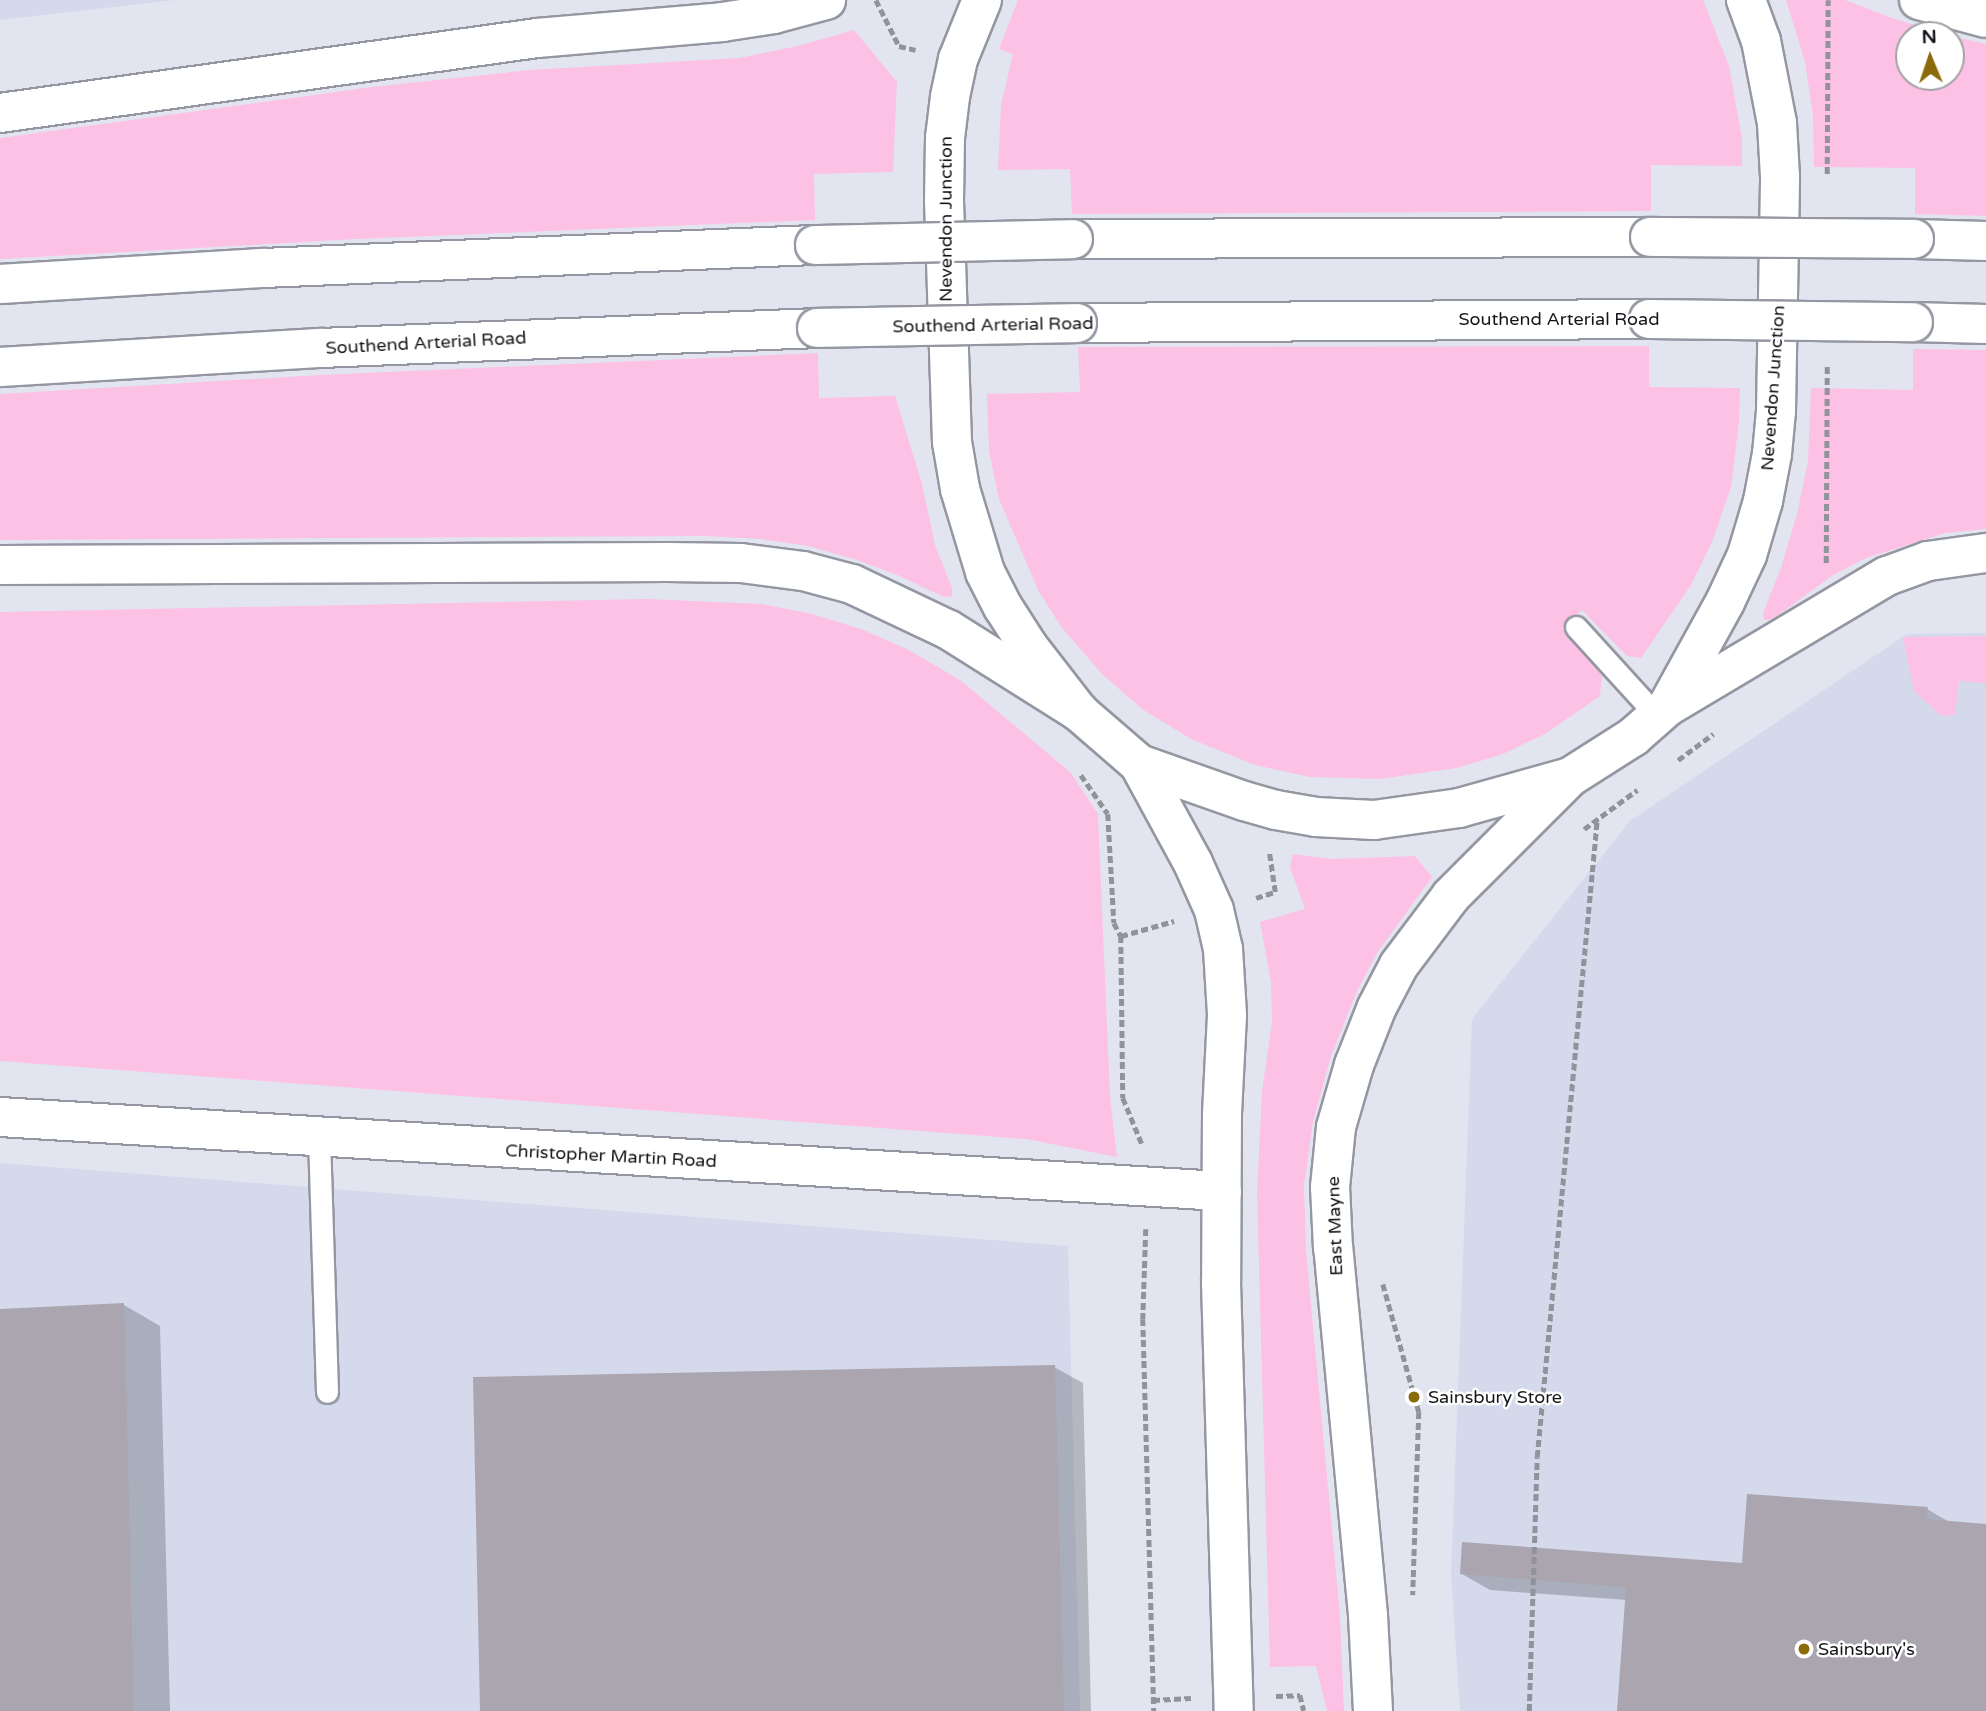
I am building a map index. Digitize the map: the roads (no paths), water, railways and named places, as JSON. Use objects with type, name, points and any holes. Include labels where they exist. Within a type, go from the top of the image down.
[{"type":"main road","points":[[0,113],[537,38],[722,22],[774,14],[826,0]]},
{"type":"main road","name":"Nevendon Junction","points":[[982,0],[958,59],[945,138],[946,329],[953,442],[960,489],[985,572],[1028,646],[1079,712],[1139,764],[1265,807],[1316,817],[1374,820],[1459,808],[1570,777],[1633,737],[1662,711],[1725,602],[1746,555],[1763,501],[1772,454],[1779,302],[1780,177],[1772,83],[1746,0]]},
{"type":"main road","points":[[1919,0],[1986,18]]},
{"type":"main road","points":[[0,284],[263,268],[815,245],[1073,239],[1650,237],[1986,241]]},
{"type":"main road","name":"Southend Arterial Road","points":[[0,367],[347,347],[817,328],[1077,323],[1649,319],[1986,324]]},
{"type":"main road","points":[[1662,711],[1887,576],[1928,561],[1986,553]]},
{"type":"main road","points":[[0,565],[668,562],[741,563],[803,571],[852,584],[929,620],[1079,712]]},
{"type":"main road","points":[[1139,764],[1194,863],[1214,910],[1223,949],[1227,1015],[1222,1191],[1234,1711]]},
{"type":"main road","name":"East Mayne","points":[[1373,1711],[1368,1615],[1333,1248],[1330,1187],[1336,1127],[1354,1065],[1377,1007],[1399,965],[1451,896],[1570,777]]},
{"type":"main road","name":"Christopher Martin Road","points":[[0,1117],[319,1138],[1145,1170],[1222,1191]]},
{"type":"lane","points":[[1576,627],[1662,711]]},
{"type":"lane","points":[[319,1138],[327,1392]]},
{"type":"place","name":"Sainsbury Store","points":[[1414,1397]]},
{"type":"place","name":"Sainsbury's","points":[[1804,1649]]}]
